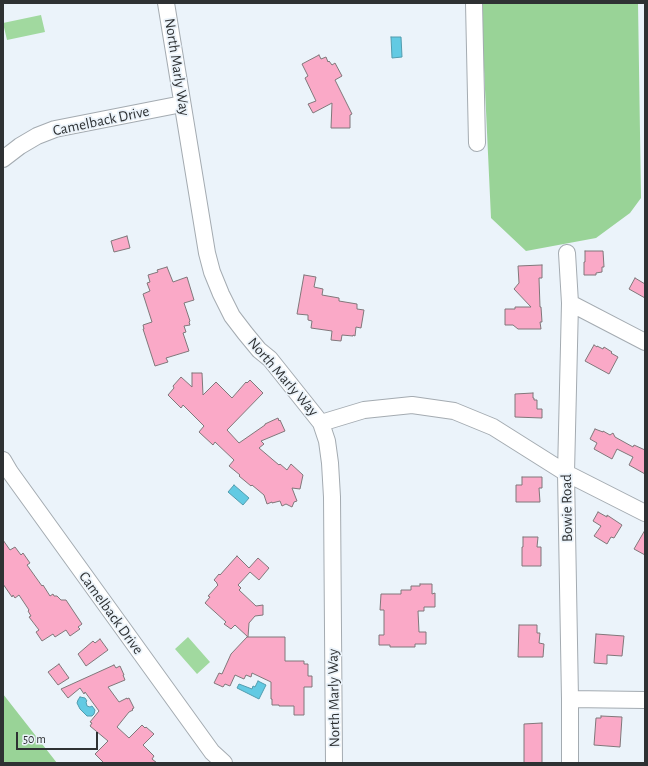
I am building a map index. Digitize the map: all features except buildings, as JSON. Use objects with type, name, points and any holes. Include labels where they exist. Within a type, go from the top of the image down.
[{"type":"street","name":"North Marly Way","points":[[166,3],[206,253],[220,294],[231,314],[245,333],[270,359],[321,422],[327,441],[332,498],[334,763]]},
{"type":"street","points":[[474,3],[477,143]]},
{"type":"street","name":"Camelback Drive","points":[[3,159],[37,136],[56,129],[182,104]]},
{"type":"street","name":"Bowie Road","points":[[567,253],[570,303],[566,473],[570,763]]},
{"type":"street","points":[[570,303],[645,342]]},
{"type":"street","points":[[321,422],[364,410],[412,405],[454,411],[493,427],[566,473],[645,513]]},
{"type":"street","name":"Camelback Drive","points":[[3,460],[212,752],[224,763]]},
{"type":"street","points":[[570,700],[645,700]]},
{"type":"green space","points":[[481,3],[638,3],[641,198],[630,213],[596,238],[526,251],[491,218]]},
{"type":"green space","points":[[41,15],[45,32],[7,40],[3,23]]},
{"type":"green space","points":[[188,637],[210,662],[197,674],[175,649]]},
{"type":"green space","points":[[3,694],[57,763],[3,763]]},
{"type":"water","points":[[391,37],[401,37],[402,57],[392,58]]},
{"type":"water","points":[[234,485],[249,498],[243,505],[228,492]]},
{"type":"water","points":[[258,681],[266,685],[259,699],[237,688],[239,684],[252,689]]},
{"type":"water","points":[[80,697],[85,698],[87,701],[87,706],[92,706],[95,710],[92,716],[87,716],[80,709],[77,703]]}]
